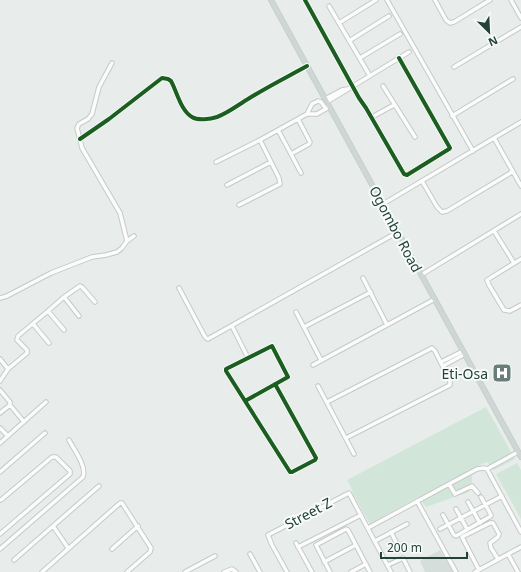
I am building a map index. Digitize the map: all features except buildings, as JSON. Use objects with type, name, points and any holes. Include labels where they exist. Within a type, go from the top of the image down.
[{"type":"main road","name":"Ogombo Road","points":[[272,0],[326,100],[328,108],[383,204],[521,457]]},
{"type":"street","points":[[305,0],[352,86],[372,117],[405,175],[450,149],[400,58]]},
{"type":"street","points":[[339,23],[376,0]]},
{"type":"street","points":[[387,0],[473,151]]},
{"type":"street","points":[[435,0],[446,20],[450,23],[490,0]]},
{"type":"street","points":[[510,0],[521,18]]},
{"type":"street","points":[[329,6],[370,76]]},
{"type":"street","points":[[349,41],[389,16]]},
{"type":"street","points":[[454,67],[521,26]]},
{"type":"street","points":[[360,58],[400,34]]},
{"type":"street","points":[[326,100],[348,89],[409,52]]},
{"type":"street","points":[[112,63],[99,87],[92,114],[88,119],[77,126],[82,148],[120,213],[127,241]]},
{"type":"street","points":[[80,139],[109,119],[162,78],[168,78],[171,81],[183,106],[192,117],[208,119],[215,118],[223,114],[307,66]]},
{"type":"street","points":[[452,116],[513,79]]},
{"type":"street","points":[[383,86],[415,138]]},
{"type":"street","points":[[216,162],[307,114],[317,114],[328,108],[318,101],[312,104],[307,114]]},
{"type":"street","points":[[372,117],[394,105]]},
{"type":"street","points":[[291,154],[310,143],[310,140],[298,119]]},
{"type":"street","points":[[383,204],[521,122]]},
{"type":"street","points":[[278,130],[301,173]]},
{"type":"street","points":[[494,138],[521,186]]},
{"type":"street","points":[[240,205],[280,184],[279,178],[260,140]]},
{"type":"street","points":[[226,185],[271,162]]},
{"type":"street","points":[[422,181],[437,207],[442,212],[447,211],[512,172]]},
{"type":"street","points":[[421,274],[521,214]]},
{"type":"street","points":[[494,231],[514,263]]},
{"type":"street","points":[[179,288],[207,339],[398,232]]},
{"type":"street","points":[[0,298],[11,294],[50,273],[92,257],[112,254],[122,248],[127,241],[134,236]]},
{"type":"street","points":[[521,259],[491,277],[487,282],[504,310],[510,311],[521,305]]},
{"type":"street","points":[[363,278],[387,325]]},
{"type":"street","points":[[0,381],[8,369],[27,353],[27,350],[17,338],[18,336],[64,297],[80,286],[95,302]]},
{"type":"street","points":[[304,327],[371,292]]},
{"type":"street","points":[[64,297],[79,316]]},
{"type":"street","points":[[313,364],[435,299]]},
{"type":"street","points":[[48,311],[64,330]]},
{"type":"street","points":[[296,312],[321,360]]},
{"type":"street","points":[[33,324],[49,342]]},
{"type":"street","points":[[232,326],[248,358]]},
{"type":"street","points":[[245,401],[275,384],[288,377],[272,346],[226,370],[245,401],[290,472],[315,460],[316,458],[275,384]]},
{"type":"street","points":[[327,402],[432,348],[441,362],[450,381],[450,385],[346,438]]},
{"type":"street","points":[[441,362],[464,352]]},
{"type":"street","points":[[443,366],[464,352]]},
{"type":"street","points":[[0,359],[8,369]]},
{"type":"street","points":[[318,386],[354,454]]},
{"type":"street","points":[[0,390],[24,422]]},
{"type":"street","points":[[0,443],[46,402]]},
{"type":"street","points":[[0,413],[10,405]]},
{"type":"street","points":[[0,428],[8,436]]},
{"type":"street","points":[[0,472],[45,433]]},
{"type":"street","points":[[0,549],[83,477],[83,466],[69,440]]},
{"type":"street","points":[[368,528],[480,468],[488,469],[518,452]]},
{"type":"street","points":[[0,500],[52,457],[56,457],[70,472],[70,474],[0,534]]},
{"type":"street","points":[[488,469],[521,532]]},
{"type":"street","points":[[449,484],[455,494],[472,486],[478,493]]},
{"type":"street","points":[[14,560],[99,486]]},
{"type":"street","name":"Street Z","points":[[287,572],[272,546],[268,534],[349,493],[361,515]]},
{"type":"street","points":[[440,530],[502,496]]},
{"type":"street","points":[[482,497],[493,519],[491,523]]},
{"type":"street","points":[[417,501],[456,572]]},
{"type":"street","points":[[468,502],[480,523]]},
{"type":"street","points":[[42,572],[120,504],[123,504],[138,526],[151,550],[127,572]]},
{"type":"street","points":[[456,509],[467,530]]},
{"type":"street","points":[[312,572],[297,545],[361,515],[392,572]]},
{"type":"street","points":[[444,515],[454,535],[458,539],[462,539],[477,571],[521,546]]},
{"type":"street","points":[[456,536],[480,523],[491,515]]},
{"type":"street","points":[[462,539],[464,536],[491,523]]},
{"type":"street","points":[[491,523],[494,525],[499,534],[498,537],[490,543],[491,548],[498,559]]},
{"type":"street","points":[[375,541],[407,524]]},
{"type":"street","points":[[53,526],[68,548]]},
{"type":"street","points":[[112,549],[138,526]]},
{"type":"street","points":[[330,572],[316,546],[317,544],[348,529],[370,572]]},
{"type":"street","points":[[391,532],[398,546]]},
{"type":"street","points":[[324,562],[356,545]]},
{"type":"street","points":[[250,554],[260,572]]},
{"type":"street","points":[[508,554],[518,572]]},
{"type":"street","points":[[185,572],[215,556]]},
{"type":"street","points":[[388,565],[403,558],[410,572]]},
{"type":"street","points":[[351,572],[366,564]]},
{"type":"street","points":[[224,572],[232,569],[236,572]]},
{"type":"shaded area","points":[[440,550],[453,572],[425,572],[420,561]]},
{"type":"green space","points":[[486,407],[515,459],[494,470],[487,462],[480,465],[472,476],[469,492],[426,507],[418,497],[370,524],[347,480]]},
{"type":"green space","points":[[517,463],[521,470],[521,519],[496,474]]},
{"type":"cycle path","points":[[305,0],[359,98],[404,174],[407,175],[450,148],[399,58]]},
{"type":"cycle path","points":[[80,139],[109,119],[162,78],[171,81],[182,106],[188,114],[198,119],[204,119],[214,118],[225,113],[262,90],[307,66]]},
{"type":"cycle path","points":[[245,401],[288,377],[272,346],[226,369],[226,371],[290,472],[315,460],[316,458],[275,384]]},
{"type":"place","name":"Eti-Osa","points":[[502,373]]}]
